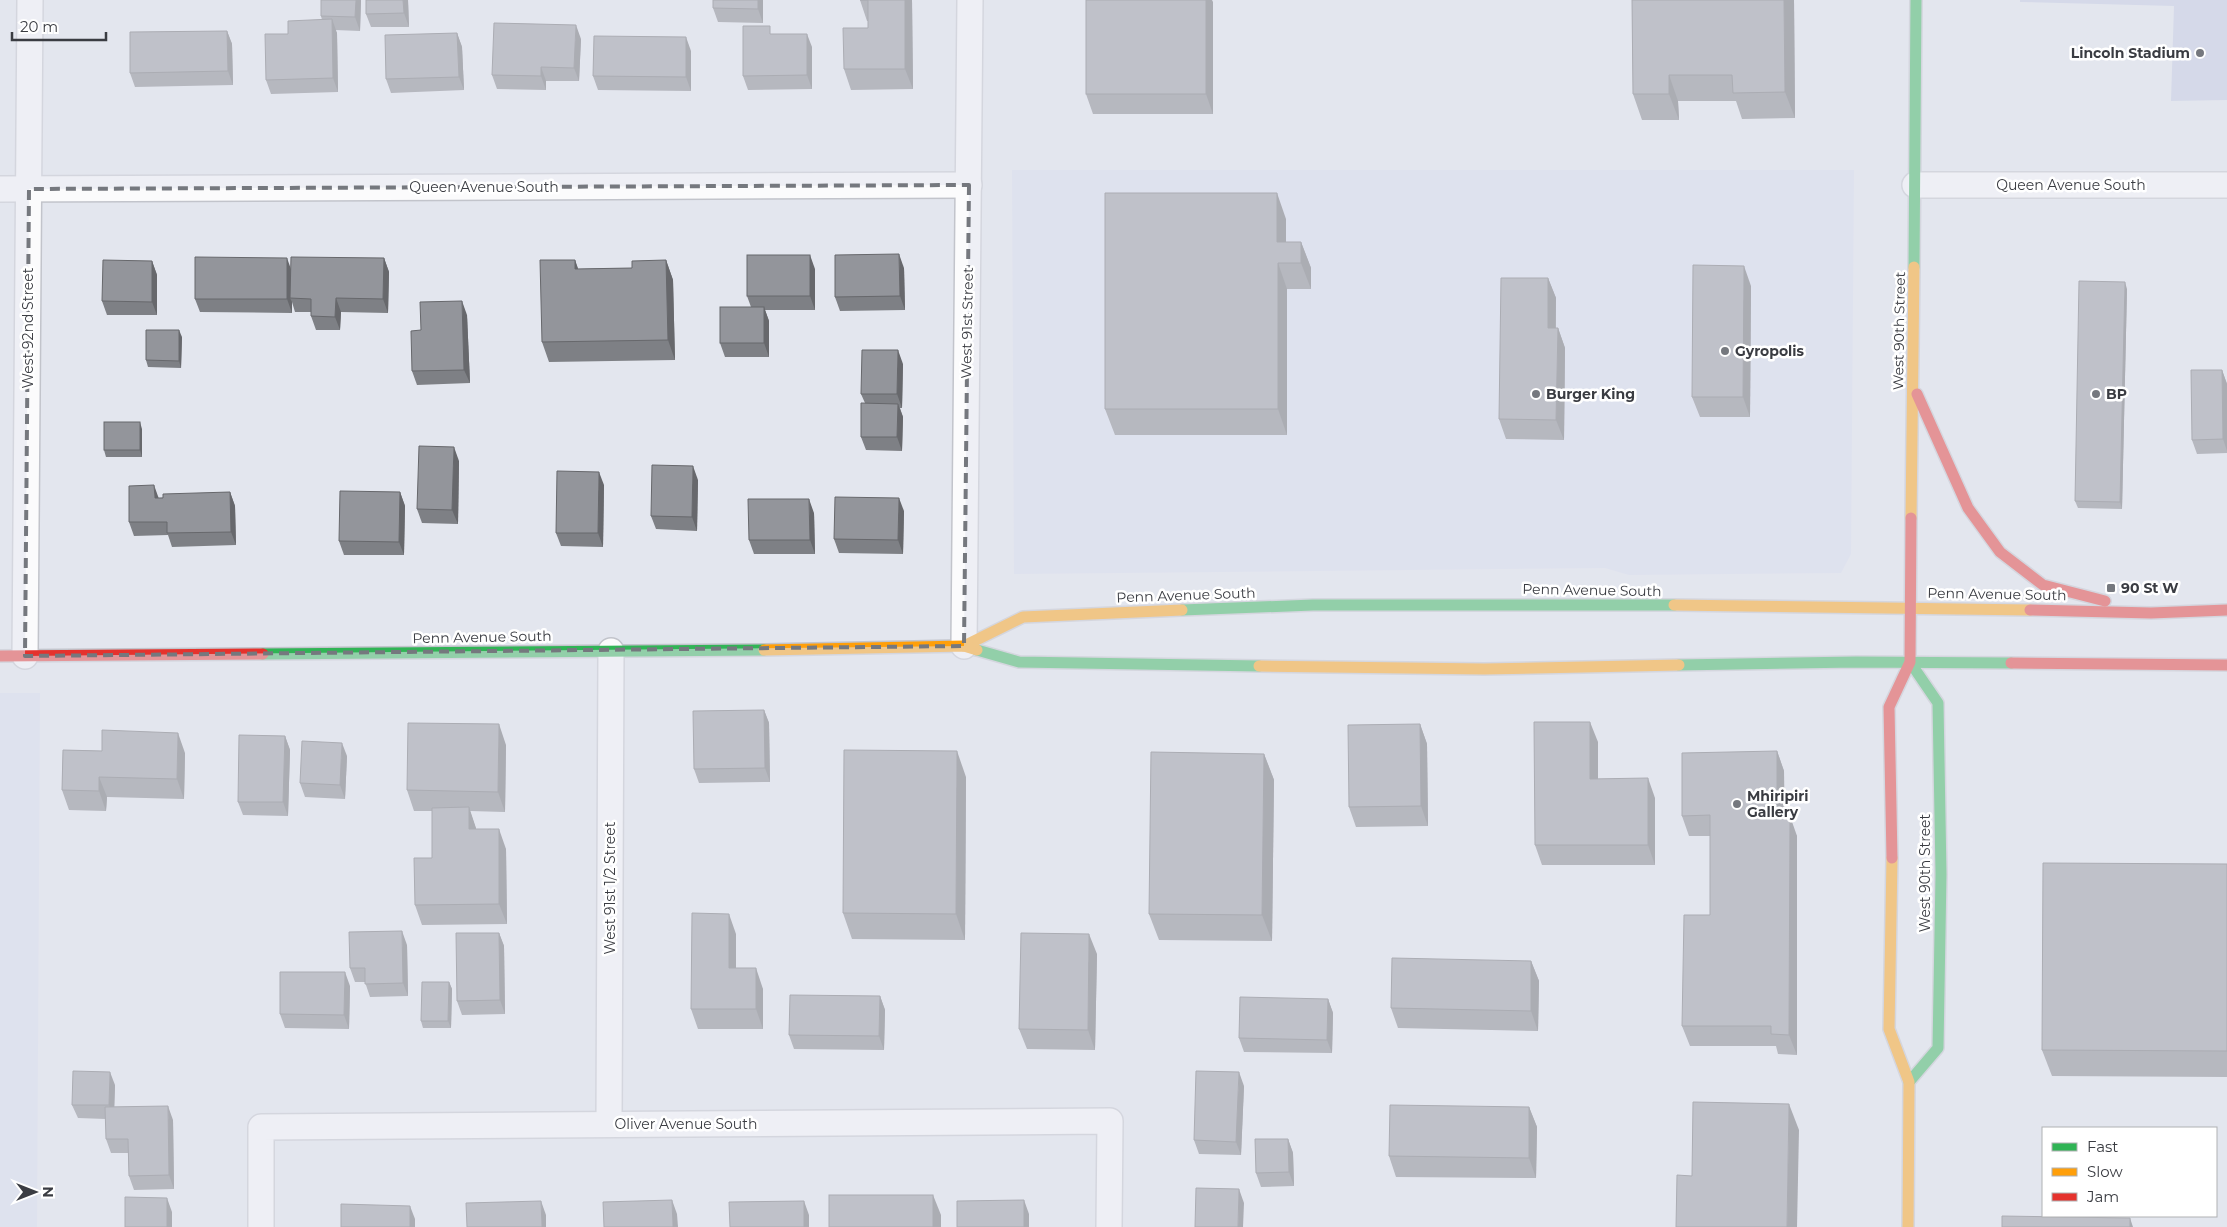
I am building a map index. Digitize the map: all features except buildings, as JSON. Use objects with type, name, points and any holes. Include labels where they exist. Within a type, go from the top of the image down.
[{"type":"main road","name":"West 90th Street","points":[[1908,1227],[1909,1082],[1889,1029],[1892,874],[1889,707],[1910,662],[1916,184],[1916,0]]},
{"type":"main road","points":[[1913,386],[1968,508],[2000,552],[2043,585],[2151,612]]},
{"type":"main road","name":"Penn Avenue South","points":[[964,646],[1022,617],[1333,605],[1490,604],[1910,607],[2151,612],[2227,610]]},
{"type":"main road","name":"Penn Avenue South","points":[[0,656],[964,646],[1019,662],[1484,669],[1910,662],[2227,665]]},
{"type":"main road","name":"West 90th Street","points":[[1909,1082],[1938,1048],[1940,874],[1938,703],[1910,662]]},
{"type":"street","name":"West 92nd Street","points":[[25,656],[30,0]]},
{"type":"street","name":"West 91st Street","points":[[964,646],[970,0]]},
{"type":"street","name":"Queen Avenue South","points":[[0,189],[969,184]]},
{"type":"street","name":"Queen Avenue South","points":[[1916,184],[2227,185]]},
{"type":"street","name":"West 91st 1/2 Street","points":[[609,1124],[611,651]]},
{"type":"street","name":"Oliver Avenue South","points":[[261,1227],[261,1126],[1110,1121],[1109,1227]]},
{"type":"highlighted area","points":[[969,185],[964,646],[25,656],[29,189]]},
{"type":"shaded area","name":"Lincoln Stadium","points":[[2020,0],[2227,0],[2227,100],[2171,101],[2174,6],[2020,2]]},
{"type":"shaded area","points":[[1012,170],[1854,170],[1851,554],[1841,573],[1629,575],[1605,568],[1014,574]]},
{"type":"shaded area","points":[[0,693],[40,693],[37,1227],[0,1227]]},
{"type":"traffic: fast","points":[[1914,267],[1916,0]]},
{"type":"traffic: fast","points":[[1182,610],[1313,605],[1674,605]]},
{"type":"traffic: fast","points":[[263,654],[764,650]]},
{"type":"traffic: fast","points":[[977,650],[1019,662],[1259,666]]},
{"type":"traffic: fast","points":[[1679,665],[1856,662],[2011,663]]},
{"type":"traffic: fast","points":[[1909,1082],[1938,1048],[1941,874],[1938,703],[1910,662]]},
{"type":"traffic: slow","points":[[1911,518],[1914,267]]},
{"type":"traffic: slow","points":[[1674,605],[2030,610]]},
{"type":"traffic: slow","points":[[964,646],[1023,617],[1182,610]]},
{"type":"traffic: slow","points":[[764,650],[964,646],[977,650]]},
{"type":"traffic: slow","points":[[1259,666],[1484,669],[1679,665]]},
{"type":"traffic: slow","points":[[1892,858],[1889,1029],[1909,1082],[1908,1227]]},
{"type":"traffic: jam","points":[[1917,394],[1968,508],[2000,552],[2043,585],[2105,601]]},
{"type":"traffic: jam","points":[[1892,858],[1889,707],[1910,662],[1911,518]]},
{"type":"traffic: jam","points":[[2030,610],[2151,613],[2227,610]]},
{"type":"traffic: jam","points":[[0,656],[263,654]]},
{"type":"traffic: jam","points":[[2011,663],[2227,665]]},
{"type":"place","name":"Lincoln Stadium","points":[[2200,53]]},
{"type":"place","name":"Gyropolis","points":[[1725,351]]},
{"type":"place","name":"Burger King","points":[[1536,394]]},
{"type":"place","name":"BP","points":[[2096,394]]},
{"type":"place","name":"90 St W","points":[[2111,588]]},
{"type":"place","name":"Mhiripiri Gallery","points":[[1737,804]]}]
